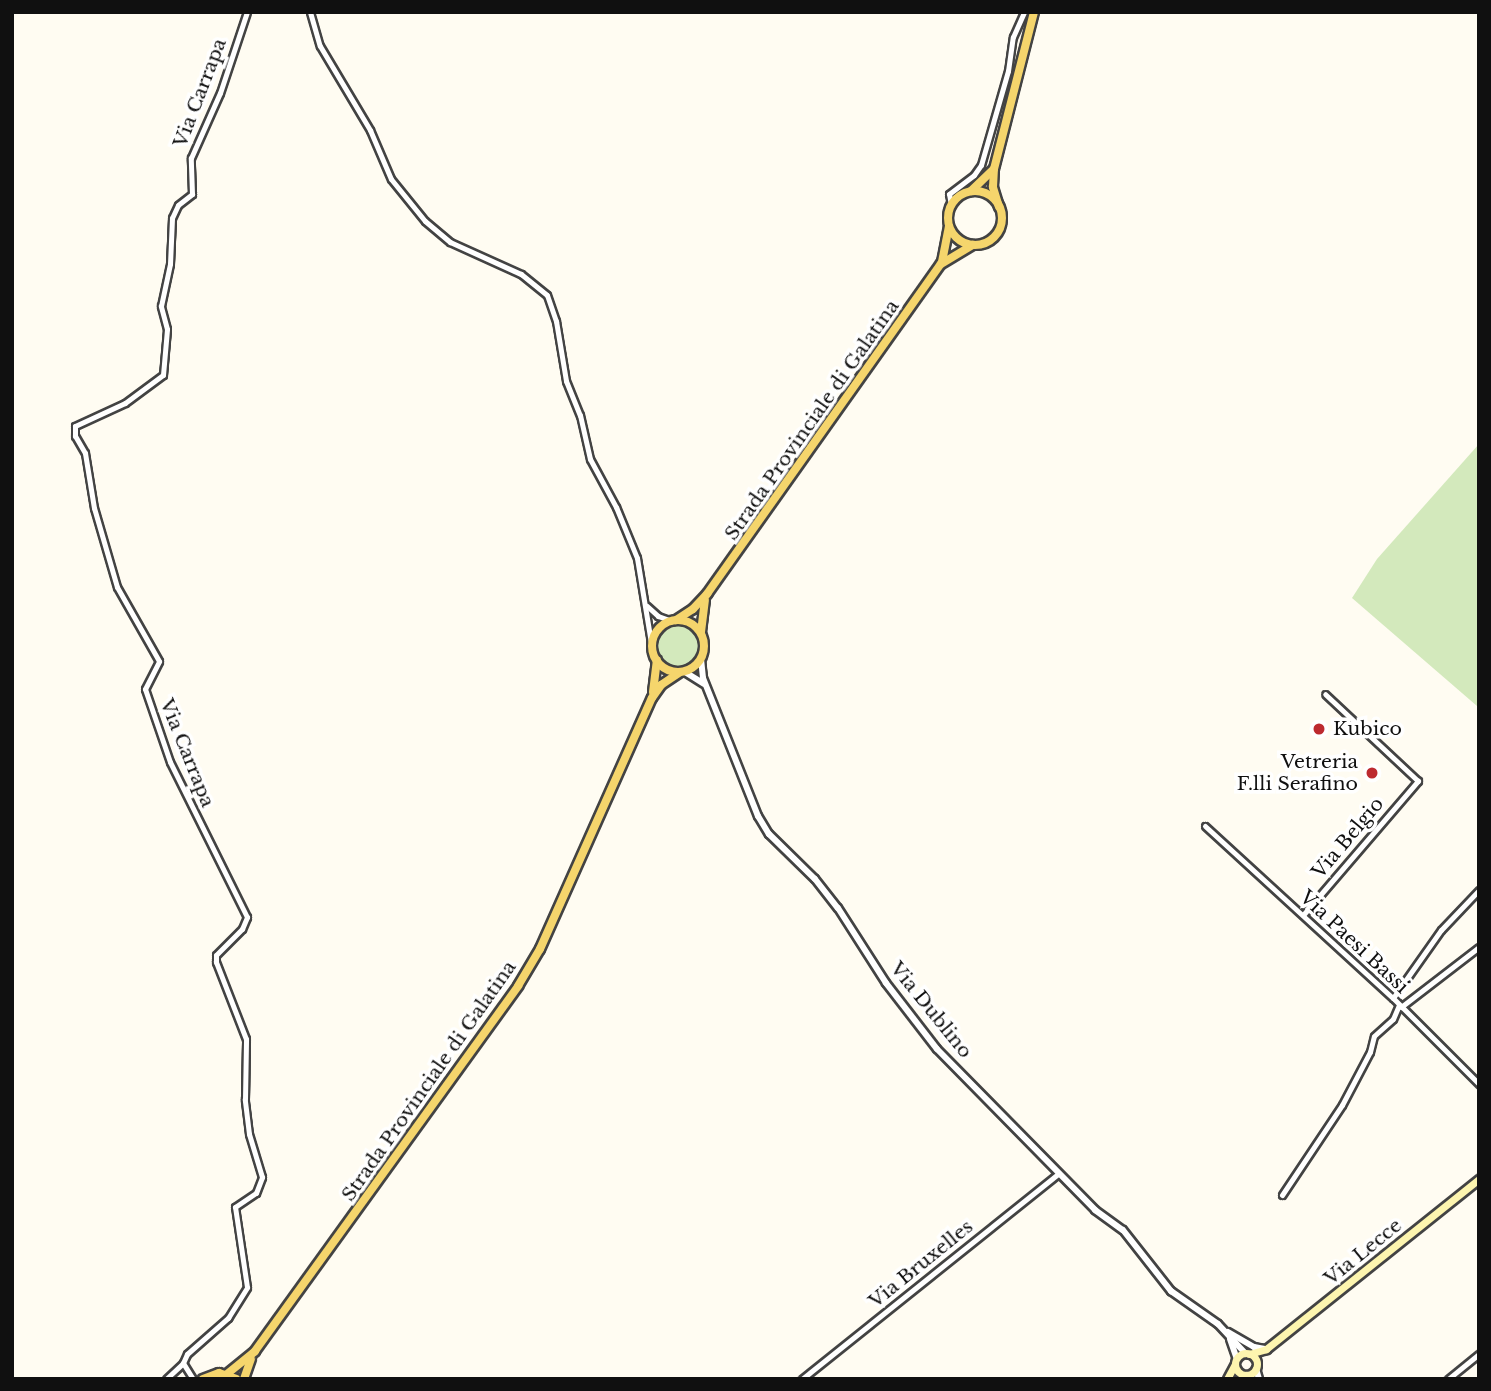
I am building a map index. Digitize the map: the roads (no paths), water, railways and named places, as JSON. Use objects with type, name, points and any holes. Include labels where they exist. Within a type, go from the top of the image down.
[{"type":"main road","name":"Strada Provinciale di Galatina","points":[[652,649],[659,628],[693,609],[707,594],[941,264],[960,251],[982,244],[997,234],[1001,225],[993,187],[994,169],[1034,12]]},
{"type":"main road","points":[[951,205],[961,195],[980,186],[994,169]]},
{"type":"main road","points":[[970,192],[987,194],[999,207]]},
{"type":"main road","name":"Strada Provinciale di Galatina","points":[[941,264],[951,205]]},
{"type":"main road","points":[[949,227],[956,238],[973,246]]},
{"type":"main road","name":"Strada Provinciale di Galatina","points":[[244,1379],[255,1352],[518,986],[540,949],[652,698],[661,685],[701,659],[704,650],[701,618],[707,594]]},
{"type":"main road","points":[[674,620],[690,623],[701,633]]},
{"type":"main road","points":[[652,649],[657,660],[667,670],[683,672]]},
{"type":"main road","name":"Strada Provinciale di Galatina","points":[[652,698],[657,660]]},
{"type":"main road","name":"Via Lecce","points":[[1236,1361],[1266,1349],[1479,1180]]},
{"type":"main road","name":"Via Lecce","points":[[1257,1367],[1266,1349]]},
{"type":"main road","name":"Strada Provinciale di Galatina","points":[[203,1378],[227,1374],[255,1352]]},
{"type":"main road","points":[[1229,1379],[1248,1376],[1257,1367],[1248,1354]]},
{"type":"main road","points":[[1236,1361],[1248,1376]]},
{"type":"main road","points":[[1229,1379],[1236,1361]]},
{"type":"main road","points":[[227,1374],[236,1379]]},
{"type":"street","name":"Via Carrapa","points":[[166,1379],[183,1363],[187,1354],[228,1318],[248,1279],[237,1234],[235,1207],[256,1193],[262,1177],[249,1134],[245,1099],[246,1039],[216,962],[216,954],[242,929],[247,917],[170,762],[145,689],[159,661],[117,587],[93,508],[85,453],[75,436],[75,426],[125,403],[163,376],[167,329],[161,306],[170,264],[172,218],[178,205],[192,194],[191,158],[220,93],[247,12]]},
{"type":"street","points":[[310,12],[320,46],[370,130],[391,178],[425,220],[450,242],[521,274],[547,295],[556,321],[566,381],[580,415],[584,441],[631,542],[652,649]]},
{"type":"street","points":[[951,205],[949,194],[974,175],[981,164],[1008,71],[1013,37],[1024,12]]},
{"type":"street","points":[[645,603],[652,612],[674,620]]},
{"type":"street","name":"Via Dublino","points":[[701,659],[703,678],[745,787],[769,834],[815,879],[838,908],[886,983],[937,1049],[1095,1210],[1123,1230],[1171,1291],[1226,1331],[1254,1347],[1266,1349]]},
{"type":"street","points":[[683,672],[696,676],[708,688]]},
{"type":"street","name":"Via Belgio","points":[[1303,915],[1418,781],[1325,694]]},
{"type":"street","name":"Via Paesi Bassi","points":[[1205,826],[1392,998],[1479,1084]]},
{"type":"street","points":[[1392,998],[1441,930],[1479,890]]},
{"type":"street","points":[[1282,1195],[1342,1105],[1370,1052],[1374,1036],[1393,1019],[1400,1006],[1479,947]]},
{"type":"street","name":"Via Bruxelles","points":[[802,1379],[1059,1173]]},
{"type":"street","points":[[1226,1331],[1236,1361]]},
{"type":"street","name":"Via Dublino","points":[[1226,1331],[1248,1354]]},
{"type":"street","points":[[1448,1379],[1479,1354]]},
{"type":"street","points":[[183,1363],[191,1376],[203,1378]]},
{"type":"street","points":[[1257,1367],[1259,1379]]},
{"type":"place","name":"Kubico","points":[[1319,729]]},
{"type":"place","name":"Vetreria F.lli Serafino","points":[[1372,773]]}]
